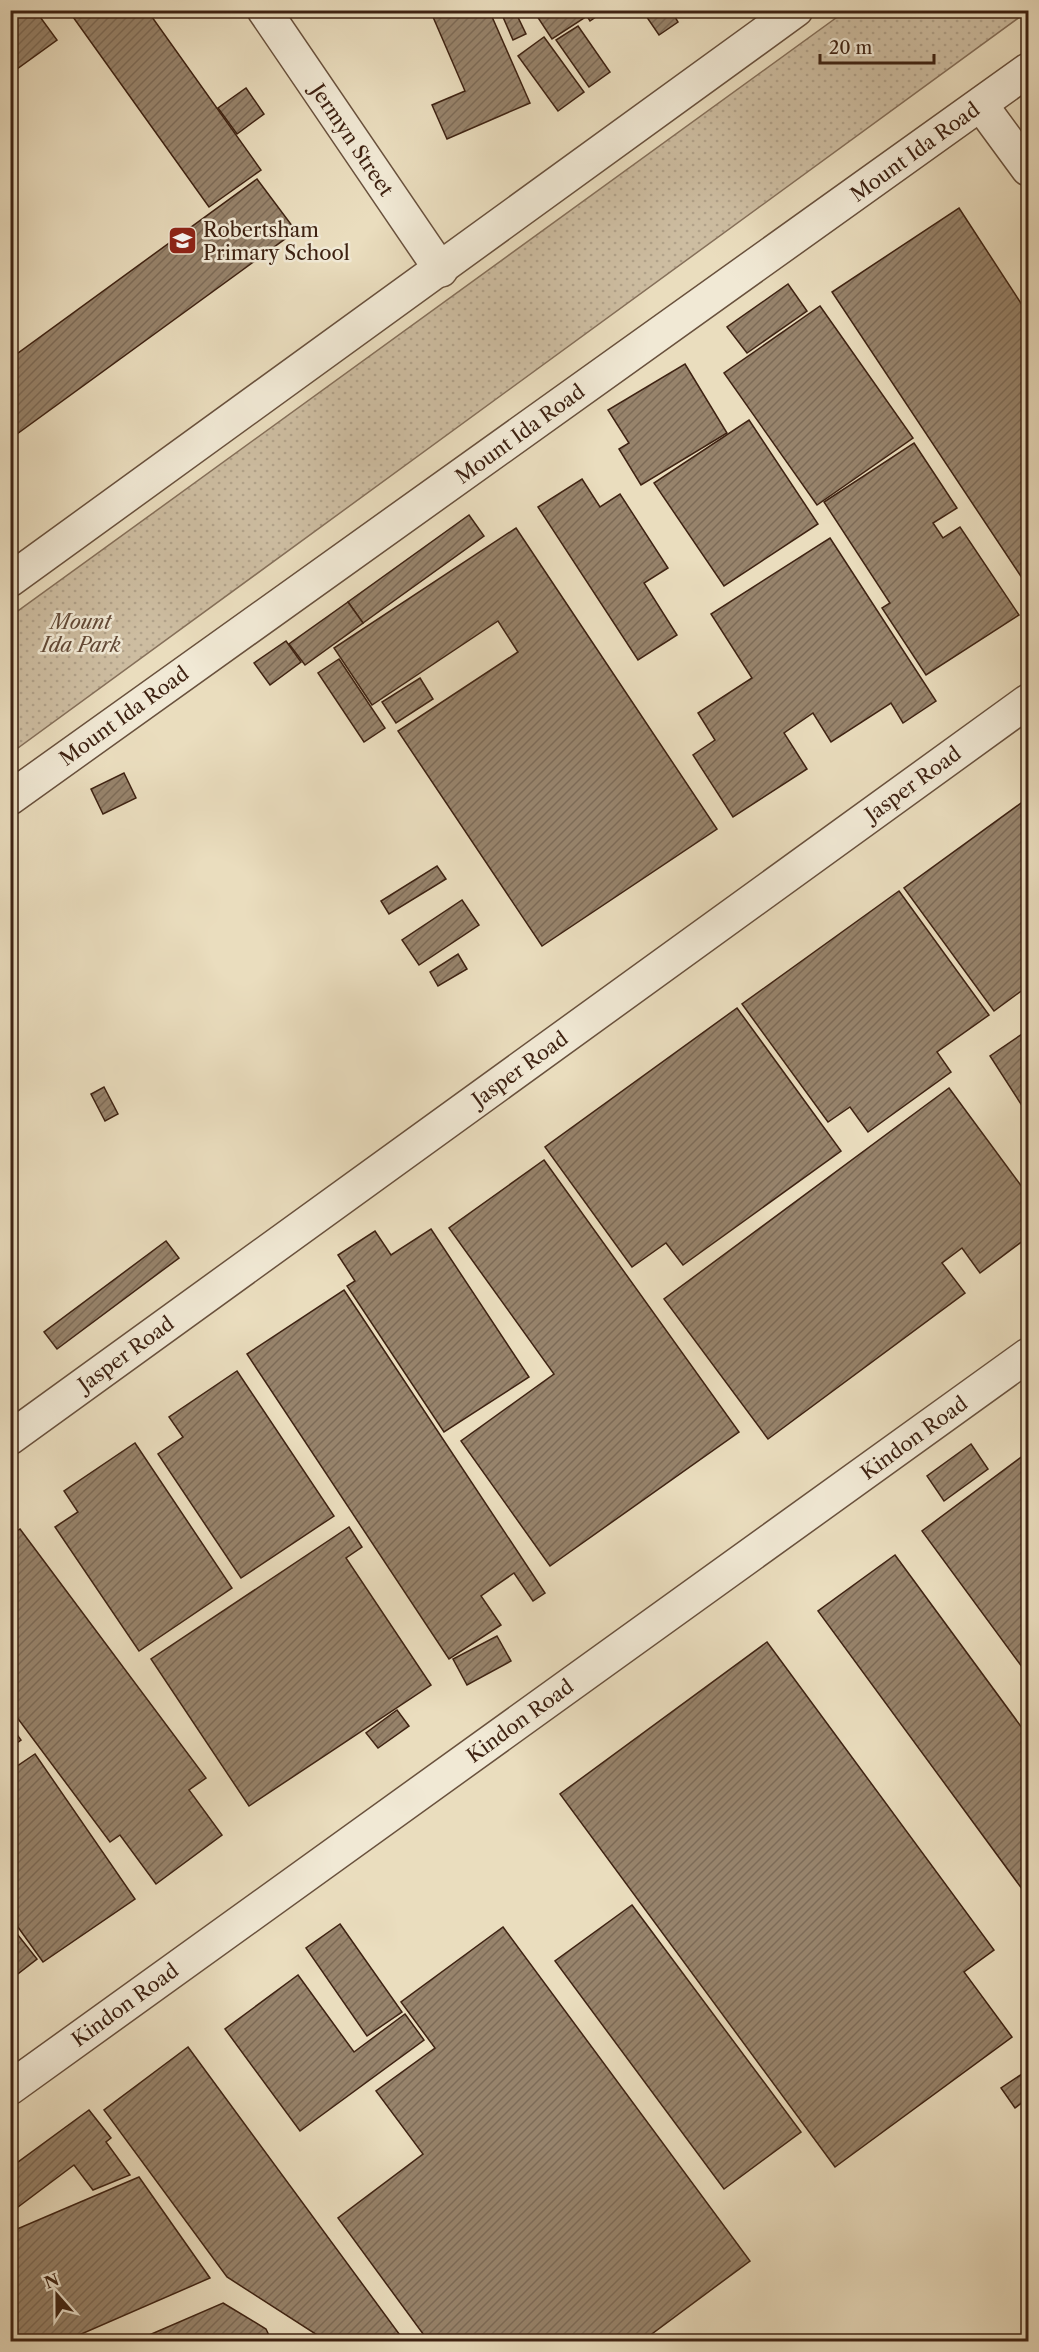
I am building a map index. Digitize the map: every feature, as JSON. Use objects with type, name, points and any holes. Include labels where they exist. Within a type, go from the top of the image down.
[{"type":"street","name":"Jermyn Street","points":[[264,10],[441,270]]},
{"type":"street","points":[[10,580],[441,270],[796,10]]},
{"type":"street","name":"Mount Ida Road","points":[[10,798],[1029,70]]},
{"type":"street","points":[[981,105],[1029,169]]},
{"type":"street","name":"Jasper Road","points":[[10,1438],[1029,701]]},
{"type":"street","name":"Kindon Road","points":[[10,2088],[1029,1355]]},
{"type":"green space","name":"Mount Ida Park","points":[[847,10],[1028,11],[11,753],[11,616]]},
{"type":"building","points":[[10,10],[35,10],[57,40],[10,74]]},
{"type":"building","points":[[68,10],[147,10],[261,170],[209,207]]},
{"type":"building","points":[[430,10],[489,10],[530,103],[447,139],[432,105],[465,91]]},
{"type":"building","points":[[533,10],[606,10],[590,21],[587,16],[552,39]]},
{"type":"building","points":[[642,10],[671,10],[678,22],[659,35]]},
{"type":"building","points":[[515,11],[526,34],[513,40],[503,17]]},
{"type":"building","points":[[578,26],[610,72],[589,87],[556,40]]},
{"type":"building","points":[[544,37],[584,92],[558,111],[518,56]]},
{"type":"building","points":[[246,88],[264,114],[237,134],[218,108]]},
{"type":"building","points":[[257,179],[296,231],[10,439],[10,359]]},
{"type":"building","points":[[959,208],[1028,314],[1028,587],[832,292]]},
{"type":"building","points":[[788,284],[807,311],[747,353],[727,327]]},
{"type":"building","points":[[820,306],[913,438],[817,505],[724,373]]},
{"type":"building","points":[[685,364],[727,433],[641,485],[619,449],[629,443],[608,410]]},
{"type":"building","points":[[749,420],[818,524],[724,586],[654,483]]},
{"type":"building","points":[[914,443],[957,508],[933,523],[943,538],[960,527],[1019,615],[926,675],[882,608],[890,603],[824,502]]},
{"type":"building","points":[[582,479],[600,507],[620,494],[668,568],[644,583],[677,635],[638,660],[538,507]]},
{"type":"building","points":[[469,515],[484,536],[363,623],[348,602]]},
{"type":"building","points":[[516,528],[717,829],[542,946],[398,731],[518,652],[498,621],[372,705],[334,648]]},
{"type":"building","points":[[830,538],[936,701],[903,723],[891,703],[831,742],[813,713],[784,733],[807,769],[733,817],[693,755],[715,740],[698,713],[752,678],[711,614]]},
{"type":"building","points":[[348,602],[363,623],[305,665],[289,644]]},
{"type":"building","points":[[286,641],[301,662],[270,685],[254,663]]},
{"type":"building","points":[[339,659],[385,728],[364,742],[318,673]]},
{"type":"building","points":[[420,678],[433,699],[396,723],[382,702]]},
{"type":"building","points":[[124,773],[136,798],[103,814],[91,789]]},
{"type":"building","points":[[1028,798],[1028,986],[994,1011],[904,888]]},
{"type":"building","points":[[437,866],[446,879],[389,914],[381,901]]},
{"type":"building","points":[[899,891],[989,1015],[937,1052],[951,1072],[868,1132],[850,1107],[828,1122],[742,1004]]},
{"type":"building","points":[[462,900],[479,925],[419,965],[402,940]]},
{"type":"building","points":[[458,954],[467,969],[438,986],[430,972]]},
{"type":"building","points":[[737,1008],[841,1151],[683,1265],[666,1243],[632,1267],[545,1147]]},
{"type":"building","points":[[1028,1030],[1028,1115],[990,1056]]},
{"type":"building","points":[[104,1087],[118,1114],[105,1121],[91,1094]]},
{"type":"building","points":[[949,1088],[1028,1195],[1028,1237],[980,1273],[962,1248],[942,1263],[965,1293],[768,1439],[664,1299]]},
{"type":"building","points":[[544,1160],[739,1432],[550,1566],[461,1441],[554,1374],[449,1228]]},
{"type":"building","points":[[431,1229],[529,1377],[444,1432],[347,1286],[355,1281],[338,1255],[375,1231],[391,1255]]},
{"type":"building","points":[[166,1241],[179,1258],[57,1349],[44,1332]]},
{"type":"building","points":[[344,1290],[545,1593],[533,1601],[514,1573],[481,1596],[501,1625],[449,1659],[247,1354]]},
{"type":"building","points":[[237,1371],[334,1516],[241,1578],[158,1454],[183,1437],[169,1417]]},
{"type":"building","points":[[135,1443],[232,1588],[139,1651],[55,1527],[78,1512],[64,1491]]},
{"type":"building","points":[[971,1444],[988,1469],[944,1501],[927,1476]]},
{"type":"building","points":[[1028,1452],[1028,1675],[922,1531]]},
{"type":"building","points":[[349,1527],[362,1547],[346,1558],[431,1685],[249,1806],[151,1659]]},
{"type":"building","points":[[20,1529],[206,1778],[189,1790],[222,1835],[156,1884],[120,1835],[110,1842],[10,1708],[10,1536]]},
{"type":"building","points":[[895,1555],[1028,1736],[1028,1897],[818,1611]]},
{"type":"building","points":[[497,1636],[511,1661],[467,1685],[453,1659]]},
{"type":"building","points":[[767,1642],[994,1950],[964,1972],[1012,2037],[835,2167],[560,1794]]},
{"type":"building","points":[[397,1710],[409,1726],[378,1748],[366,1733]]},
{"type":"building","points":[[10,1725],[21,1740],[10,1748]]},
{"type":"building","points":[[35,1754],[135,1899],[43,1962],[10,1916],[10,1771]]},
{"type":"building","points":[[632,1905],[801,2132],[724,2189],[555,1961]]},
{"type":"building","points":[[340,1924],[402,2012],[367,2036],[306,1948]]},
{"type":"building","points":[[10,1925],[37,1959],[10,1980]]},
{"type":"building","points":[[503,1927],[750,2261],[641,2342],[429,2342],[338,2218],[423,2154],[376,2091],[435,2048],[401,2002]]},
{"type":"building","points":[[298,1975],[354,2052],[405,2014],[424,2040],[300,2131],[225,2029]]},
{"type":"building","points":[[188,2047],[405,2342],[328,2342],[227,2277],[104,2110]]},
{"type":"building","points":[[1028,2070],[1028,2098],[1015,2108],[1001,2088]]},
{"type":"building","points":[[89,2110],[111,2138],[106,2142],[130,2175],[93,2190],[74,2165],[10,2213],[10,2168]]},
{"type":"building","points":[[139,2177],[210,2278],[63,2342],[11,2342],[10,2232]]},
{"type":"building","points":[[223,2303],[266,2329],[272,2342],[133,2342]]},
{"type":"place","name":"Robertsham Primary School","points":[[182,241]]}]
